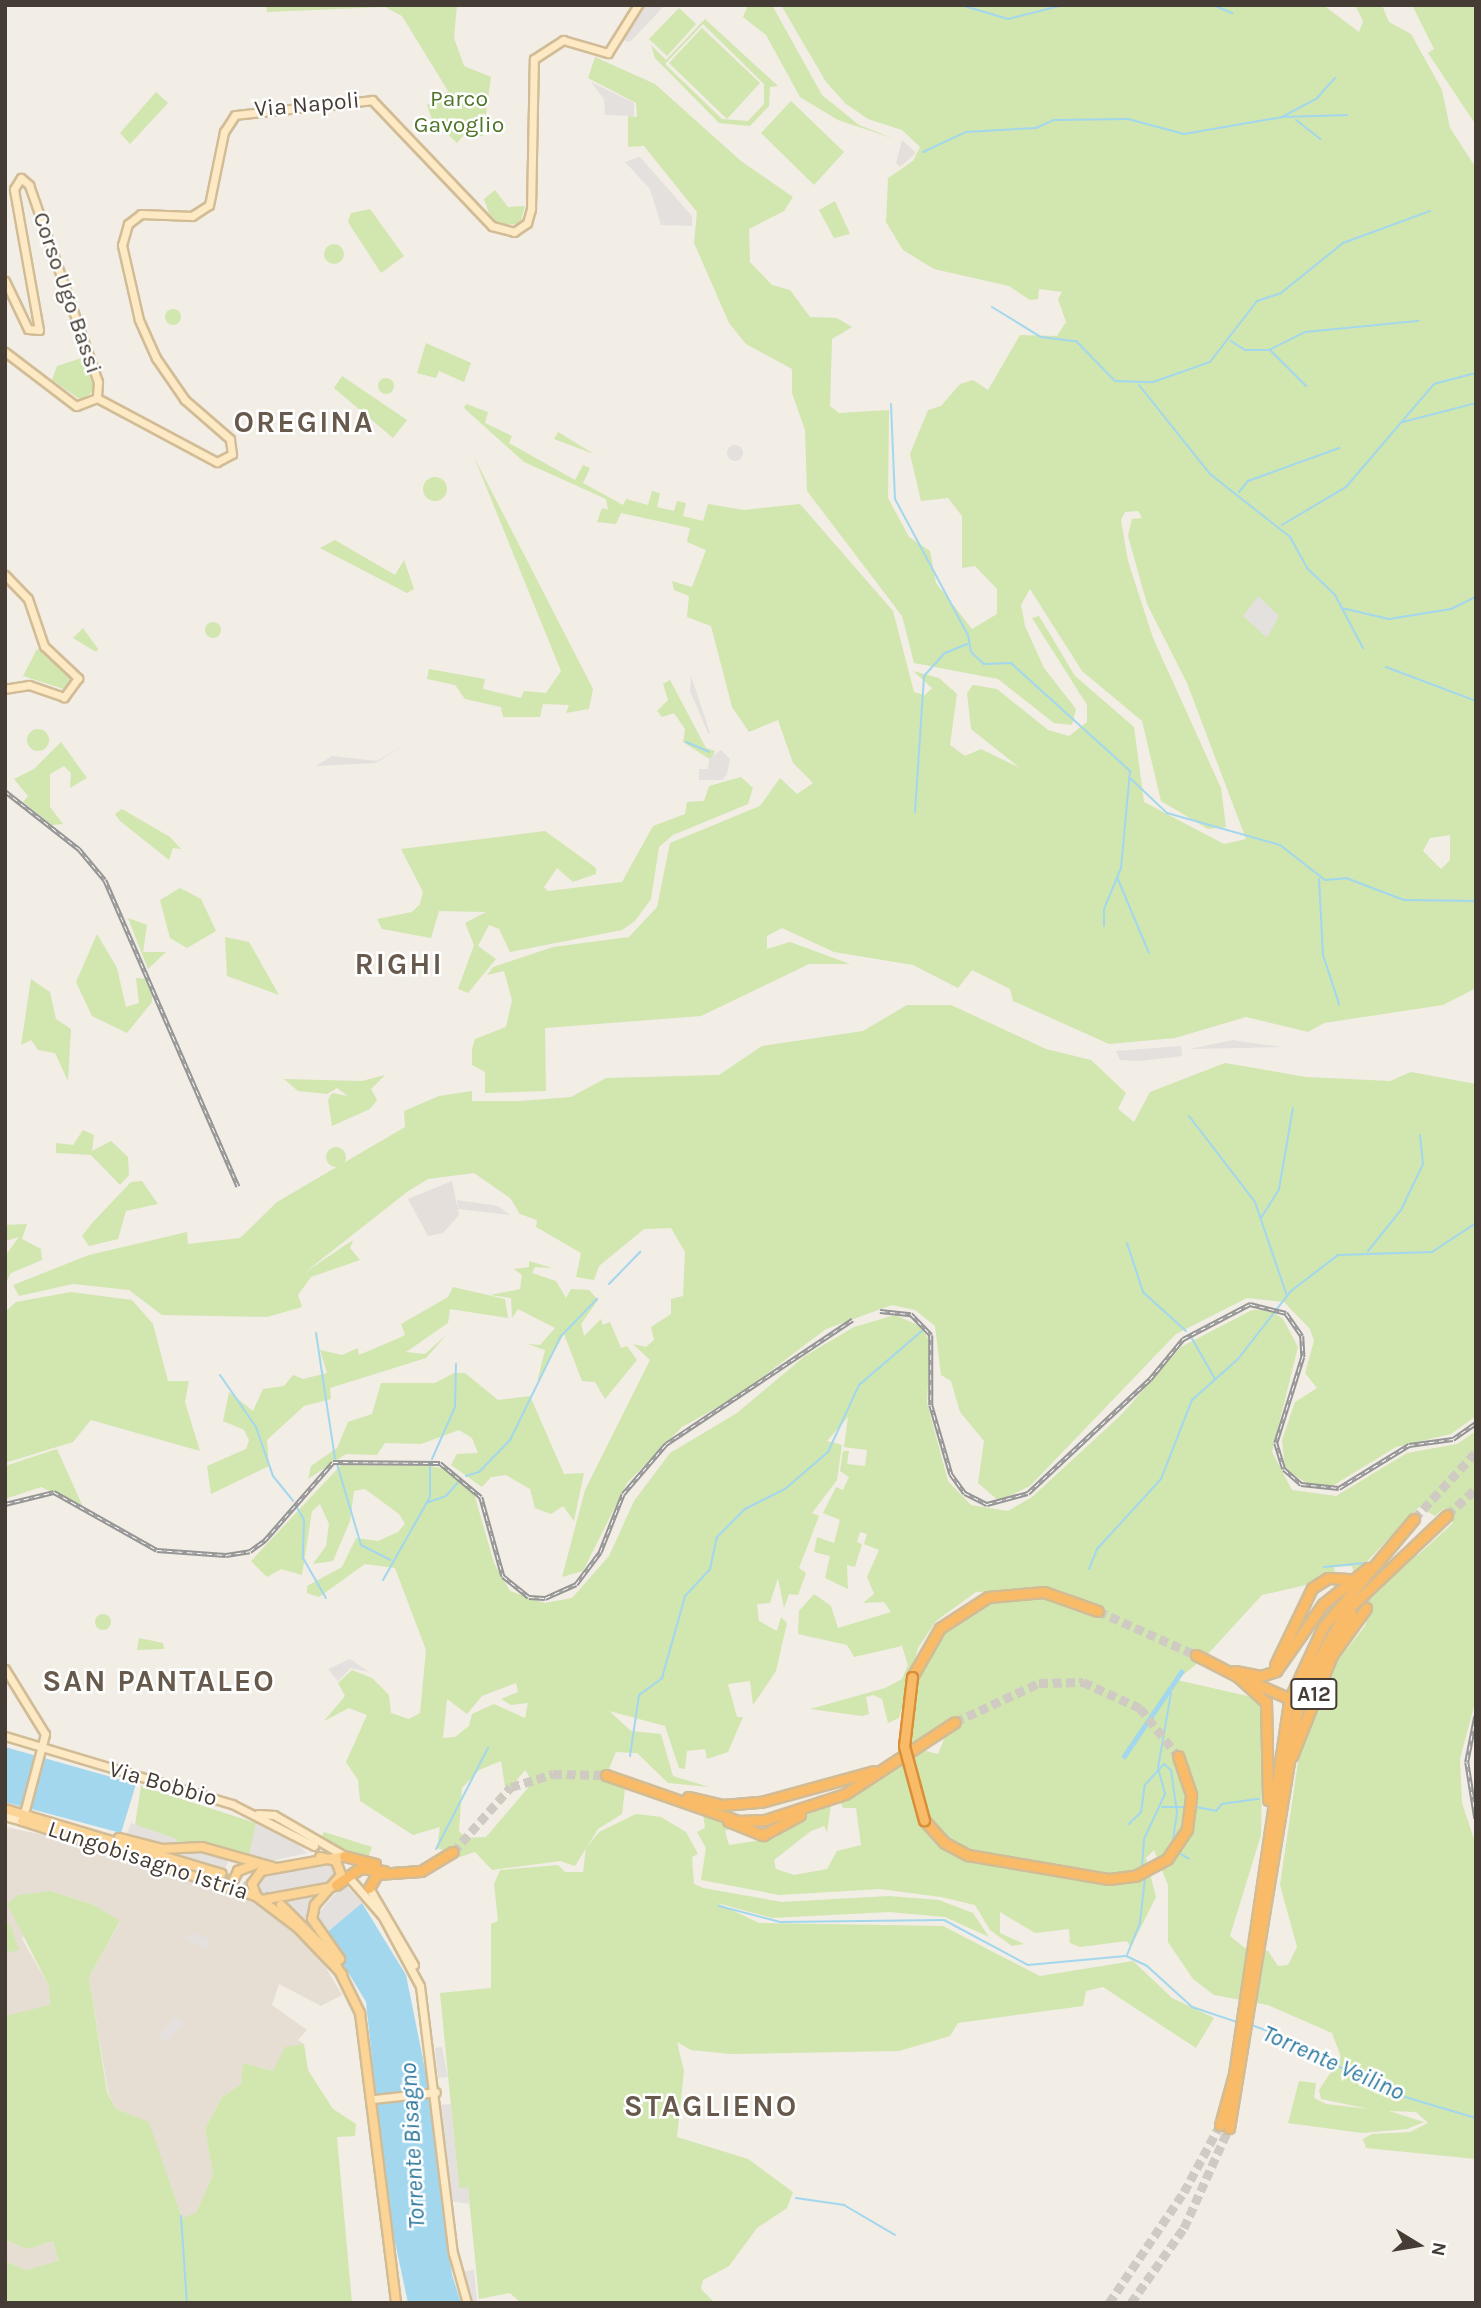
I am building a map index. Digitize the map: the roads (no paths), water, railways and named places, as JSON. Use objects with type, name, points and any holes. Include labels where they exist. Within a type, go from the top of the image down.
[{"type":"highway","points":[[1225,2127],[1233,2100],[1294,1713],[1315,1656],[1346,1611],[1447,1516]]},
{"type":"highway","points":[[1258,1930],[1269,1825],[1298,1674],[1323,1627],[1414,1519]]},
{"type":"highway","points":[[1309,1688],[1347,1618],[1407,1552]]},
{"type":"highway","points":[[1242,1675],[1279,1668],[1323,1604],[1378,1562]]},
{"type":"highway","points":[[1242,1675],[1277,1662],[1312,1588],[1328,1578],[1348,1579]]},
{"type":"highway","points":[[1098,1611],[1044,1592],[988,1597],[940,1628],[912,1677],[904,1746],[924,1820],[945,1843],[968,1855],[1115,1880],[1149,1871],[1177,1849],[1191,1801],[1178,1756]]},
{"type":"highway","name":"A12","points":[[1282,1791],[1311,1700],[1366,1608]]},
{"type":"highway","points":[[1196,1656],[1285,1697]]},
{"type":"highway","points":[[1242,1675],[1268,1707],[1269,1825]]},
{"type":"highway","points":[[649,1787],[763,1835],[883,1769],[955,1722]]},
{"type":"highway","points":[[606,1775],[649,1787],[742,1804],[815,1791],[883,1769]]},
{"type":"highway","points":[[709,1810],[749,1822],[806,1810]]},
{"type":"highway","points":[[369,1888],[374,1875],[399,1873],[440,1864],[453,1852]]},
{"type":"highway","points":[[344,1856],[399,1873]]},
{"type":"highway","points":[[335,1885],[360,1868],[399,1873]]},
{"type":"main road","name":"Lungobisagno Istria","points":[[8,1812],[220,1874]]},
{"type":"main road","name":"Lungobisagno Istria","points":[[24,1815],[231,1885],[259,1898],[344,1975]]},
{"type":"main road","points":[[110,1840],[199,1847],[273,1867]]},
{"type":"main road","points":[[335,1885],[259,1898],[254,1877],[273,1867],[320,1857],[344,1856]]},
{"type":"main road","points":[[320,1857],[340,1865],[335,1885],[315,1905],[312,1919],[344,1975]]},
{"type":"main road","points":[[231,1885],[241,1869],[259,1864]]},
{"type":"main road","name":"Lungobisagno Istria","points":[[281,1905],[344,1975],[363,2024],[370,2083],[376,2099],[386,2258],[396,2303]]},
{"type":"main road","points":[[370,2083],[377,2134]]},
{"type":"street","name":"Via Napoli","points":[[97,398],[219,462],[232,454],[230,439],[185,400],[144,335],[122,250],[128,223],[150,212],[184,217],[205,209],[216,189],[225,128],[239,112],[361,98],[384,108],[408,145],[444,170],[495,229],[517,232],[531,209],[534,59],[558,41],[608,53],[638,5]]},
{"type":"street","name":"Corso Ugo Bassi","points":[[5,281],[29,328],[41,327],[14,189],[18,179],[29,185],[98,382],[97,398],[76,406],[5,352]]},
{"type":"street","points":[[5,575],[29,598],[44,646],[78,678],[75,690],[64,697],[29,685],[5,689]]},
{"type":"street","points":[[5,1670],[45,1734],[24,1815]]},
{"type":"street","name":"Via Bobbio","points":[[5,1736],[41,1753],[257,1814],[314,1846]]},
{"type":"street","points":[[257,1814],[274,1815],[344,1856]]},
{"type":"street","points":[[351,1880],[383,1917],[415,1975]]},
{"type":"street","points":[[369,1888],[409,1949],[433,2092],[453,2253],[467,2303]]},
{"type":"street","points":[[376,2099],[433,2092]]},
{"type":"water","points":[[5,1747],[136,1784],[121,1833],[5,1802]]},
{"type":"water","name":"Torrente Bisagno","points":[[362,1903],[406,1975],[428,2084],[452,2275],[461,2303],[408,2303],[388,2209],[366,2002],[325,1934]]},
{"type":"waterway","points":[[961,5],[1008,19],[1063,5]]},
{"type":"waterway","points":[[1136,5],[1161,5]]},
{"type":"waterway","points":[[1213,5],[1232,13]]},
{"type":"waterway","points":[[1282,117],[1317,98],[1335,78]]},
{"type":"waterway","points":[[923,152],[966,132],[1036,128],[1054,120],[1128,119],[1184,134],[1282,117],[1347,115]]},
{"type":"waterway","points":[[1296,120],[1320,139]]},
{"type":"waterway","points":[[992,307],[1041,337],[1076,341],[1115,381],[1153,382],[1210,362],[1257,301],[1281,293],[1343,243],[1430,211]]},
{"type":"waterway","points":[[1231,341],[1245,350],[1269,350],[1305,332],[1418,321]]},
{"type":"waterway","points":[[1270,350],[1306,386]]},
{"type":"waterway","points":[[1282,525],[1346,487],[1434,384],[1476,373]]},
{"type":"waterway","points":[[1139,385],[1210,474],[1290,537],[1307,568],[1335,595],[1363,648]]},
{"type":"waterway","points":[[1403,422],[1476,403]]},
{"type":"waterway","points":[[891,404],[895,499],[968,635],[971,652],[984,664],[1011,663],[1130,771],[1121,868],[1104,909],[1104,926]]},
{"type":"waterway","points":[[1239,492],[1248,481],[1339,448]]},
{"type":"waterway","points":[[1342,608],[1389,619],[1451,609],[1476,597]]},
{"type":"waterway","points":[[915,812],[924,676],[945,653],[967,644]]},
{"type":"waterway","points":[[1386,667],[1476,701]]},
{"type":"waterway","points":[[686,742],[709,752]]},
{"type":"waterway","points":[[1131,779],[1167,813],[1280,845],[1325,880],[1346,878],[1404,900],[1476,901]]},
{"type":"waterway","points":[[1117,877],[1149,953]]},
{"type":"waterway","points":[[1319,879],[1323,955],[1339,1004]]},
{"type":"waterway","points":[[1261,1218],[1279,1189],[1293,1108]]},
{"type":"waterway","points":[[1189,1116],[1255,1202],[1287,1296]]},
{"type":"waterway","points":[[1368,1251],[1401,1210],[1423,1164],[1420,1135]]},
{"type":"waterway","points":[[1089,1569],[1097,1549],[1161,1479],[1192,1400],[1238,1359],[1291,1291],[1338,1255],[1432,1252],[1476,1223]]},
{"type":"waterway","points":[[1127,1243],[1143,1292],[1186,1331]]},
{"type":"waterway","points":[[609,1284],[640,1252]]},
{"type":"waterway","points":[[466,1476],[479,1472],[510,1440],[561,1336],[597,1299]]},
{"type":"waterway","points":[[630,1756],[639,1695],[662,1678],[685,1596],[710,1569],[717,1537],[745,1509],[785,1489],[828,1452],[859,1385],[924,1329]]},
{"type":"waterway","points":[[316,1333],[335,1459]]},
{"type":"waterway","points":[[1190,1335],[1215,1379]]},
{"type":"waterway","points":[[432,1459],[455,1407],[456,1364]]},
{"type":"waterway","points":[[220,1375],[256,1427],[273,1476],[293,1501]]},
{"type":"waterway","points":[[337,1464],[361,1545],[390,1560]]},
{"type":"waterway","points":[[383,1580],[430,1497],[430,1464]]},
{"type":"waterway","points":[[426,1503],[446,1496],[461,1479]]},
{"type":"waterway","points":[[296,1506],[304,1520],[303,1558],[326,1598]]},
{"type":"waterway","points":[[1324,1567],[1365,1563]]},
{"type":"waterway","points":[[1124,1756],[1181,1672]]},
{"type":"waterway","points":[[1142,1868],[1144,1839],[1165,1794],[1158,1768],[1171,1693]]},
{"type":"waterway","points":[[436,1849],[488,1748]]},
{"type":"waterway","points":[[1129,1824],[1141,1812],[1145,1785],[1164,1764],[1171,1770],[1177,1812],[1173,1841]]},
{"type":"waterway","points":[[1196,1807],[1216,1811],[1222,1804],[1259,1799]]},
{"type":"waterway","points":[[1162,1807],[1185,1807]]},
{"type":"waterway","points":[[1177,1852],[1188,1858]]},
{"type":"waterway","points":[[1127,1955],[1140,1923],[1145,1877]]},
{"type":"waterway","name":"Torrente Veilino","points":[[719,1906],[780,1922],[944,1920],[1028,1965],[1126,1956],[1147,1966],[1192,2007],[1237,2022]]},
{"type":"waterway","name":"Torrente Veilino","points":[[1249,2024],[1294,2041],[1378,2089],[1476,2118]]},
{"type":"waterway","points":[[796,2198],[844,2205],[895,2235]]},
{"type":"waterway","points":[[181,2216],[187,2303]]},
{"type":"tunnel","points":[[1414,1519],[1476,1452]]},
{"type":"tunnel","points":[[1447,1515],[1476,1489]]},
{"type":"tunnel","points":[[1353,1581],[1365,1593],[1366,1608]]},
{"type":"tunnel","points":[[1098,1611],[1196,1655]]},
{"type":"tunnel","points":[[955,1722],[1039,1683],[1083,1682],[1140,1708],[1178,1756]]},
{"type":"tunnel","points":[[453,1852],[511,1787],[553,1774],[606,1775]]},
{"type":"tunnel","points":[[314,1846],[351,1880]]},
{"type":"tunnel","points":[[221,1874],[273,1899]]},
{"type":"tunnel","points":[[1109,2303],[1184,2192],[1220,2125]]},
{"type":"tunnel","points":[[1131,2303],[1184,2228],[1229,2128]]},
{"type":"railway","points":[[5,791],[79,849],[105,880],[238,1186]]},
{"type":"railway","points":[[880,1311],[911,1314],[931,1335],[931,1405],[951,1474],[965,1493],[987,1504],[1028,1493],[1150,1379],[1183,1339],[1250,1304],[1286,1313],[1302,1336],[1303,1357],[1276,1443],[1284,1469],[1301,1484],[1339,1488],[1409,1445],[1453,1439],[1476,1423]]},
{"type":"railway","points":[[5,1504],[54,1492],[157,1550],[226,1555],[250,1551],[265,1540],[333,1462],[440,1463],[481,1497],[503,1576],[529,1597],[545,1598],[576,1584],[600,1552],[623,1494],[666,1444],[852,1320]]},
{"type":"railway","points":[[1476,1716],[1467,1762],[1476,1818]]},
{"type":"district","name":"OREGINA","points":[[304,422]]},
{"type":"district","name":"RIGHI","points":[[399,964]]},
{"type":"district","name":"SAN PANTALEO","points":[[159,1681]]},
{"type":"district","name":"STAGLIENO","points":[[711,2106]]},
{"type":"park label","name":"Parco Gavoglio","points":[[459,112]]}]
